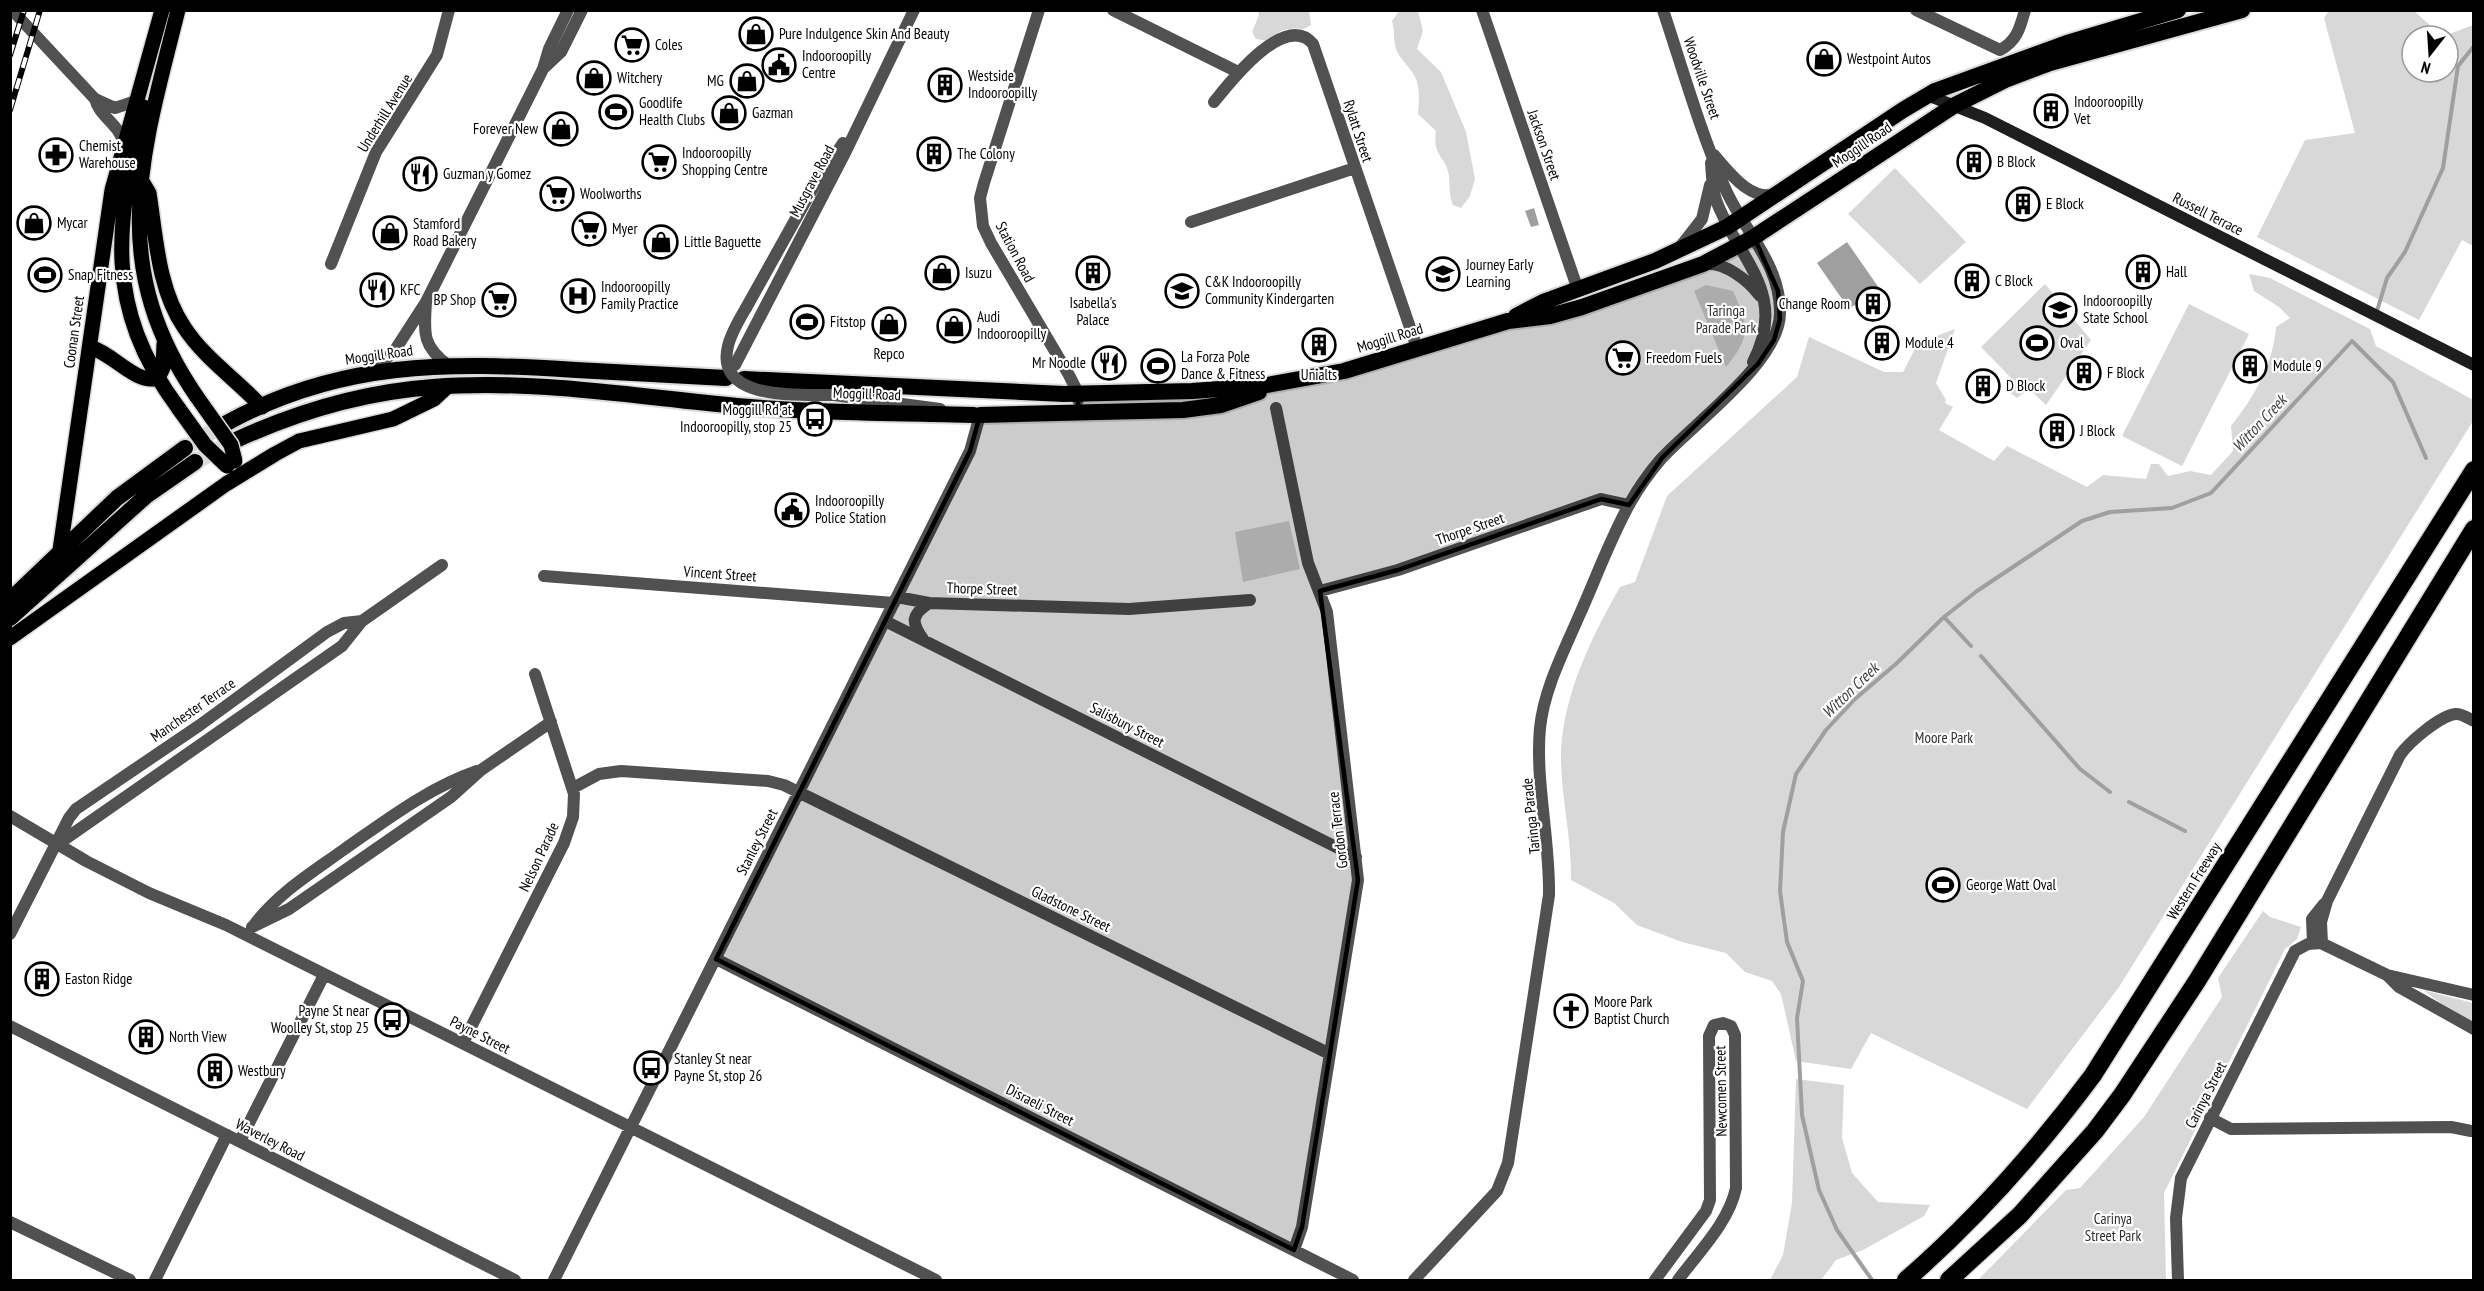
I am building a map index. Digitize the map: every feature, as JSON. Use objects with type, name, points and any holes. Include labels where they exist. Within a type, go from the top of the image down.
[{"type":"highway","name":"Moggill Road","points":[[1508,321],[1544,302],[1674,252],[1735,222],[1927,96],[1973,75],[2067,42],[2178,10]]},
{"type":"highway","name":"Moggill Road","points":[[236,440],[291,417],[332,404],[400,390],[448,386],[521,387],[776,409],[977,415],[1078,414],[1217,406],[1282,384],[1344,370],[1508,321],[1561,313],[1646,286],[1703,264],[1747,241],[1955,105],[2005,80],[2050,63],[2242,10]]},
{"type":"highway","name":"Moggill Road","points":[[225,424],[327,382],[373,371],[448,365],[729,374],[1078,393],[1192,391],[1282,384]]},
{"type":"highway","points":[[10,600],[59,557],[117,498],[184,448]]},
{"type":"highway","points":[[10,618],[146,496],[195,462]]},
{"type":"highway","name":"Western Freeway","points":[[1906,1281],[1961,1229],[2016,1170],[2066,1112],[2093,1075],[2474,470]]},
{"type":"highway","points":[[1948,1281],[2020,1215],[2095,1131],[2122,1095],[2197,981],[2474,529]]},
{"type":"main road","name":"Coonan Street","points":[[59,557],[112,190],[123,142],[163,10]]},
{"type":"main road","name":"Coonan Street","points":[[163,10],[164,22],[128,174],[121,217],[120,261],[128,304],[158,378],[205,445],[232,466]]},
{"type":"main road","points":[[90,347],[108,354],[140,377],[150,381],[158,378],[164,368],[165,353],[162,337],[146,285],[139,239],[140,178],[146,137],[178,10]]},
{"type":"main road","name":"Russell Terrace","points":[[1927,96],[1955,105],[2474,365]]},
{"type":"main road","points":[[140,178],[149,193],[167,288],[183,327],[198,345],[262,407]]},
{"type":"main road","points":[[162,337],[197,397],[231,445],[232,466],[226,484]]},
{"type":"main road","points":[[10,638],[226,484],[252,468],[300,441],[393,419],[417,409],[434,399],[448,386]]},
{"type":"main road","points":[[232,466],[252,468]]},
{"type":"street","points":[[12,10],[95,99],[115,108],[136,101]]},
{"type":"street","name":"Underhill Avenue","points":[[331,264],[376,152],[435,60],[448,10]]},
{"type":"street","points":[[373,371],[395,351],[426,302],[543,69],[549,49],[568,10]]},
{"type":"street","points":[[543,69],[561,52],[582,10]]},
{"type":"street","name":"Musgrave Road","points":[[729,374],[846,151],[914,10]]},
{"type":"street","name":"Station Road","points":[[1039,10],[984,183],[980,209],[991,243],[1078,393]]},
{"type":"street","points":[[1113,10],[1238,72]]},
{"type":"street","name":"Jackson Street","points":[[1482,10],[1578,290]]},
{"type":"street","name":"Woodville Street","points":[[1664,10],[1735,222]]},
{"type":"street","points":[[1916,10],[2000,50],[2011,44],[2017,35],[2025,10]]},
{"type":"street","name":"Rylatt Street","points":[[1214,102],[1238,72],[1280,39],[1297,36],[1310,40],[1316,49],[1354,168],[1417,348]]},
{"type":"street","points":[[95,99],[97,106],[121,134],[123,142]]},
{"type":"street","points":[[858,122],[813,188],[746,308],[727,352],[728,367],[738,382],[762,392],[834,395],[912,404],[977,415]]},
{"type":"street","points":[[1710,152],[1736,179],[1752,191],[1768,196],[1783,192]]},
{"type":"street","name":"Woodville Street","points":[[1710,152],[1715,196],[1735,222]]},
{"type":"street","points":[[1191,222],[1354,168]]},
{"type":"street","points":[[1674,252],[1700,223],[1706,208],[1712,171]]},
{"type":"street","points":[[1735,222],[1747,241]]},
{"type":"street","name":"Taringa Parade","points":[[1746,375],[1762,342],[1767,314],[1747,241]]},
{"type":"street","name":"Taringa Parade","points":[[1414,1281],[1497,1191],[1506,1169],[1549,895],[1550,860],[1539,752],[1540,726],[1550,684],[1629,505],[1641,484],[1662,458],[1770,348],[1778,328],[1780,314],[1776,281],[1747,241]]},
{"type":"street","points":[[1703,264],[1719,265],[1745,280],[1759,295],[1767,314]]},
{"type":"street","points":[[426,302],[424,331],[426,340],[435,355],[448,365]]},
{"type":"street","points":[[1078,393],[1078,414]]},
{"type":"street","name":"Gordon Terrace","points":[[1276,408],[1307,561],[1327,612],[1358,880],[1302,1227],[1294,1250]]},
{"type":"street","name":"Stanley Street","points":[[554,1281],[970,451],[977,415]]},
{"type":"street","name":"Thorpe Street","points":[[1320,591],[1398,570],[1601,499],[1629,505]]},
{"type":"street","name":"Manchester Terrace","points":[[58,844],[342,646],[362,621],[442,565]]},
{"type":"street","name":"Vincent Street","points":[[544,576],[895,600]]},
{"type":"street","name":"Thorpe Street","points":[[895,600],[1129,609],[1250,600]]},
{"type":"street","name":"Thorpe Street","points":[[925,641],[913,621],[917,610],[929,603]]},
{"type":"street","name":"Manchester Terrace","points":[[10,934],[58,844],[69,818],[76,809],[335,627],[362,621]]},
{"type":"street","name":"Salisbury Street","points":[[885,621],[1356,857]]},
{"type":"street","name":"Nelson Parade","points":[[463,1043],[567,835],[574,810],[573,788],[535,674]]},
{"type":"street","points":[[2474,721],[2454,714],[2416,738],[2400,755],[2326,901],[2312,919],[2317,943],[2387,975],[2474,995]]},
{"type":"street","points":[[247,930],[289,909],[451,797],[481,770],[551,722]]},
{"type":"street","points":[[247,930],[288,889],[392,816],[439,786],[481,770]]},
{"type":"street","name":"Gladstone Street","points":[[573,788],[600,774],[621,771],[768,781],[800,791],[1330,1054]]},
{"type":"street","name":"Payne Street","points":[[10,816],[149,893],[247,930],[324,975],[936,1281]]},
{"type":"street","name":"Carinya Street","points":[[2178,1281],[2176,1218],[2178,1188],[2188,1161],[2290,957],[2300,947],[2317,943]]},
{"type":"street","name":"Disraeli Street","points":[[716,959],[1354,1280]]},
{"type":"street","points":[[240,1141],[324,975]]},
{"type":"street","points":[[2387,975],[2399,987],[2474,1029]]},
{"type":"street","name":"Newcomen Street","points":[[1655,1281],[1707,1208],[1711,1193],[1709,1036],[1714,1025],[1723,1023],[1731,1026],[1735,1035],[1737,1174],[1734,1197],[1726,1214],[1678,1281]]},
{"type":"street","name":"Waverley Road","points":[[10,1026],[515,1281]]},
{"type":"street","points":[[2210,1118],[2231,1129],[2451,1127],[2471,1131]]},
{"type":"street","points":[[155,1281],[227,1135]]},
{"type":"street","points":[[1707,1208],[1726,1214]]},
{"type":"street","points":[[10,1222],[130,1281]]},
{"type":"highlighted area","points":[[1754,237],[1778,291],[1780,319],[1774,340],[1758,364],[1662,458],[1629,505],[1601,499],[1398,570],[1320,591],[1358,880],[1302,1227],[1294,1250],[716,959],[970,451],[980,415],[1078,414],[1078,393],[1217,390],[1309,379],[1508,321],[1550,316],[1596,303],[1703,264]]},
{"type":"green space","points":[[1258,11],[1309,11],[1311,25],[1304,29],[1284,30],[1267,41],[1256,39],[1252,32],[1259,15]]},
{"type":"green space","points":[[1399,11],[1418,11],[1423,31],[1417,49],[1441,72],[1466,132],[1475,179],[1470,196],[1461,208],[1453,205],[1447,169],[1436,146],[1436,131],[1418,114],[1419,92],[1415,77],[1396,49],[1392,21]]},
{"type":"green space","points":[[2414,11],[2429,24],[2400,24],[2400,84],[2460,84],[2460,30],[2473,25],[2473,246],[2462,240],[2419,320],[2257,237],[2305,140],[2355,133],[2324,18],[2328,12]]},
{"type":"green space","points":[[1895,168],[1966,242],[1920,284],[1848,214]]},
{"type":"green space","name":"Moore Park","points":[[2249,274],[2270,278],[2370,329],[2376,346],[2473,400],[2473,421],[2119,987],[2027,1109],[1871,1033],[1851,1069],[1796,1061],[1781,994],[1772,981],[1745,972],[1726,953],[1682,942],[1637,925],[1614,903],[1571,880],[1561,751],[1568,708],[1590,645],[1620,587],[1635,582],[1667,496],[1797,377],[1809,337],[1884,372],[1903,372],[1918,343],[1955,329],[1936,383],[1946,400],[1945,403],[1953,407],[1939,430],[1994,461],[2007,446],[2087,487],[2103,475],[2146,479],[2151,464],[2159,464],[2168,476],[2190,471],[2211,475],[2233,451],[2231,426],[2247,404],[2267,367],[2276,327],[2290,318],[2279,307],[2254,291]]},
{"type":"green space","name":"Oval","points":[[2045,284],[2091,340],[2046,405],[2029,389],[2017,398],[2005,389],[2013,380],[1981,347]]},
{"type":"green space","name":"Taringa Parade Park","points":[[1706,285],[1733,291],[1742,313],[1745,331],[1743,339],[1726,367],[1694,291]]},
{"type":"green space","points":[[2189,304],[2249,334],[2182,466],[2122,436]]},
{"type":"green space","points":[[1289,521],[1300,569],[1243,582],[1235,532]]},
{"type":"green space","name":"Carinya Street Park","points":[[2263,911],[2270,917],[2301,927],[2297,939],[2285,949],[2164,1193],[2166,1280],[1978,1280],[2066,1190],[2080,1188],[2144,1117],[2222,997],[2218,978]]},
{"type":"green space","points":[[2423,990],[2473,1003],[2473,1022],[2440,1003]]},
{"type":"green space","points":[[1796,1079],[1844,1085],[1842,1138],[1852,1173],[1878,1202],[1930,1205],[1924,1216],[1863,1250],[1836,1260],[1821,1280],[1770,1280],[1783,1255],[1792,1203]]},
{"type":"shaded area","points":[[1534,208],[1539,225],[1531,227],[1525,211]]},
{"type":"shaded area","points":[[1847,242],[1879,288],[1849,309],[1817,263]]},
{"type":"waterway","name":"Witton Creek","points":[[2377,311],[2387,278],[2405,252],[2443,168],[2458,66],[2474,46]]},
{"type":"waterway","name":"Witton Creek","points":[[1872,1280],[1837,1230],[1819,1190],[1802,1115],[1797,1018],[1803,981],[1787,942],[1780,891],[1783,832],[1796,774],[1826,730],[1855,699],[1897,663],[1944,617],[1977,591],[2082,521],[2110,512],[2172,508],[2211,493],[2352,341],[2393,382],[2426,458]]},
{"type":"waterway","points":[[1944,617],[1971,646]]},
{"type":"waterway","points":[[1981,656],[2080,769],[2110,792]]},
{"type":"waterway","points":[[2129,802],[2185,831]]},
{"type":"tunnel","points":[[185,448],[225,424]]},
{"type":"tunnel","points":[[195,462],[236,440]]},
{"type":"railway","points":[[10,55],[24,10]]},
{"type":"railway","points":[[10,110],[40,10]]},
{"type":"place","name":"Pure Indulgence Skin And Beauty","points":[[756,34]]},
{"type":"place","name":"Coles","points":[[632,45]]},
{"type":"place","name":"Westpoint Autos","points":[[1824,59]]},
{"type":"place","name":"Indooroopilly Centre","points":[[779,65]]},
{"type":"place","name":"Witchery","points":[[594,78]]},
{"type":"place","name":"MG","points":[[747,81]]},
{"type":"place","name":"Westside Indooroopilly","points":[[945,85]]},
{"type":"place","name":"Indooroopilly Vet","points":[[2051,111]]},
{"type":"place","name":"Goodlife Health Clubs","points":[[616,112]]},
{"type":"place","name":"Gazman","points":[[729,113]]},
{"type":"place","name":"Forever New","points":[[561,129]]},
{"type":"place","name":"The Colony","points":[[934,154]]},
{"type":"place","name":"Chemist Warehouse","points":[[56,155]]},
{"type":"place","name":"Indooroopilly Shopping Centre","points":[[659,162]]},
{"type":"place","name":"B Block","points":[[1974,162]]},
{"type":"place","name":"Guzman y Gomez","points":[[420,174]]},
{"type":"place","name":"Woolworths","points":[[557,194]]},
{"type":"place","name":"E Block","points":[[2023,204]]},
{"type":"place","name":"Mycar","points":[[34,223]]},
{"type":"place","name":"Myer","points":[[589,229]]},
{"type":"place","name":"Stamford Road Bakery","points":[[390,233]]},
{"type":"place","name":"Little Baguette","points":[[661,242]]},
{"type":"place","name":"Hall","points":[[2143,272]]},
{"type":"place","name":"Isuzu","points":[[942,273]]},
{"type":"place","name":"Isabella's Palace","points":[[1093,273]]},
{"type":"place","name":"Journey Early Learning","points":[[1443,274]]},
{"type":"place","name":"Snap Fitness","points":[[45,275]]},
{"type":"place","name":"C Block","points":[[1972,281]]},
{"type":"place","name":"KFC","points":[[377,290]]},
{"type":"place","name":"C&K Indooroopilly Community Kindergarten","points":[[1182,291]]},
{"type":"place","name":"Indooroopilly Family Practice","points":[[578,296]]},
{"type":"place","name":"BP Shop","points":[[499,300]]},
{"type":"place","name":"Change Room","points":[[1873,304]]},
{"type":"place","name":"Indooroopilly State School","points":[[2060,310]]},
{"type":"place","name":"Fitstop","points":[[807,322]]},
{"type":"place","name":"Repco","points":[[889,324]]},
{"type":"place","name":"Audi Indooroopilly","points":[[954,326]]},
{"type":"place","name":"Module 4","points":[[1882,343]]},
{"type":"place","name":"Oval","points":[[2037,343]]},
{"type":"place","name":"Unialts","points":[[1319,345]]},
{"type":"place","name":"Freedom Fuels","points":[[1623,358]]},
{"type":"place","name":"Mr Noodle","points":[[1109,363]]},
{"type":"place","name":"La Forza Pole Dance & Fitness","points":[[1158,366]]},
{"type":"place","name":"Module 9","points":[[2250,366]]},
{"type":"place","name":"F Block","points":[[2084,373]]},
{"type":"place","name":"D Block","points":[[1983,386]]},
{"type":"place","name":"Moggill Rd at Indooroopilly, stop 25","points":[[815,419]]},
{"type":"place","name":"J Block","points":[[2057,431]]},
{"type":"place","name":"Indooroopilly Police Station","points":[[792,510]]},
{"type":"place","name":"George Watt Oval","points":[[1943,885]]},
{"type":"place","name":"Easton Ridge","points":[[42,979]]},
{"type":"place","name":"Moore Park Baptist Church","points":[[1571,1011]]},
{"type":"place","name":"Payne St near Woolley St, stop 25","points":[[392,1020]]},
{"type":"place","name":"North View","points":[[146,1037]]},
{"type":"place","name":"Stanley St near Payne St, stop 26","points":[[651,1068]]},
{"type":"place","name":"Westbury","points":[[215,1071]]}]
